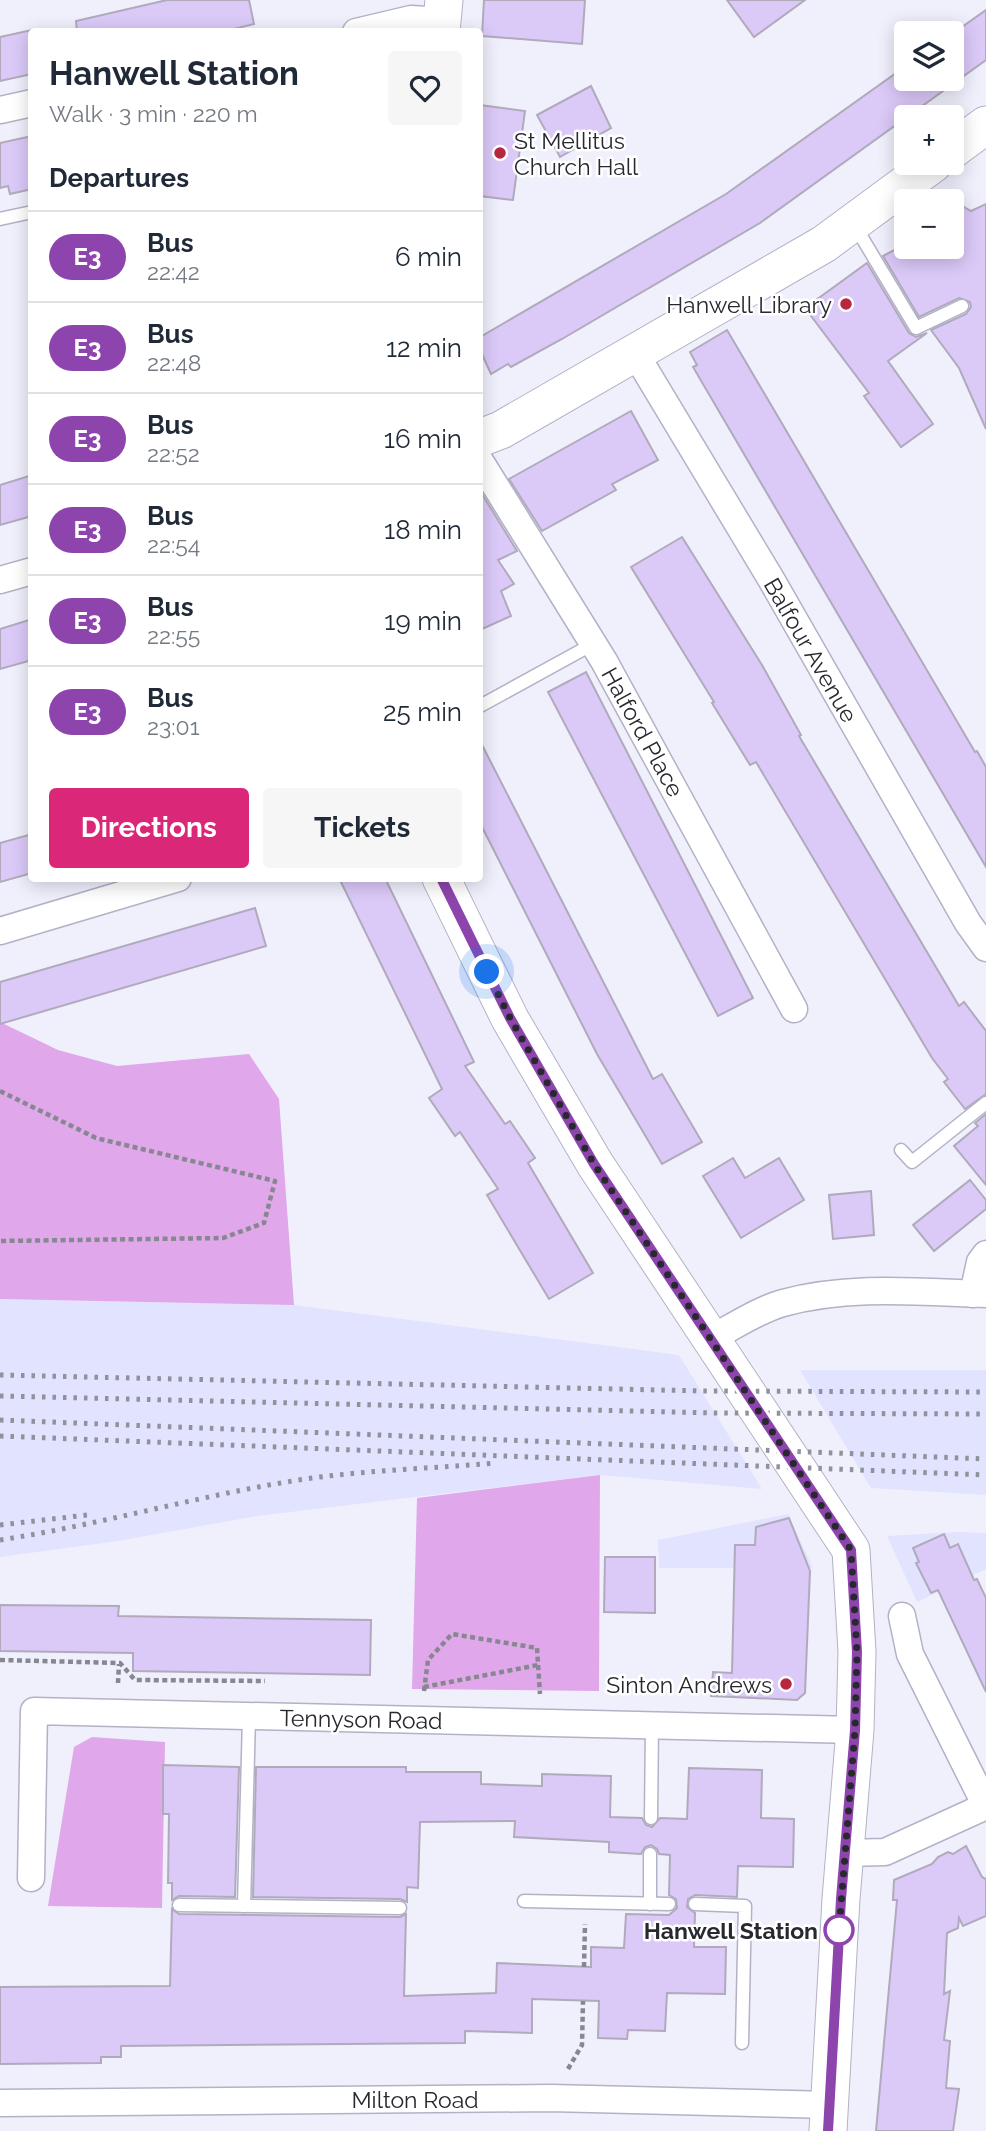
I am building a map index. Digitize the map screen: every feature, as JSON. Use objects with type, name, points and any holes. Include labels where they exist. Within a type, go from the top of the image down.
[{"type":"street","points":[[373,28],[411,19],[443,17]]},
{"type":"street","points":[[0,110],[28,104]]},
{"type":"street","points":[[964,141],[986,125]]},
{"type":"street","points":[[486,431],[635,353],[824,244],[918,175]]},
{"type":"street","name":"Balfour Avenue","points":[[635,353],[771,579],[968,923],[986,948]]},
{"type":"street","name":"Halford Place","points":[[483,466],[593,644],[794,1009]]},
{"type":"street","points":[[0,580],[28,572]]},
{"type":"street","points":[[0,931],[165,882]]},
{"type":"street","points":[[443,882],[510,1018],[594,1164],[851,1550],[857,1652],[855,1730],[841,1899],[829,2118]]},
{"type":"street","points":[[710,1339],[781,1304],[836,1294],[896,1289],[979,1294],[981,1262],[986,1254]]},
{"type":"street","points":[[846,1853],[885,1852],[986,1806],[910,1654],[902,1616]]},
{"type":"street","name":"Tennyson Road","points":[[32,1878],[34,1712],[652,1723],[855,1730]]},
{"type":"street","name":"Milton Road","points":[[0,2103],[550,2098],[829,2118]]},
{"type":"lane","points":[[0,219],[28,213]]},
{"type":"lane","points":[[853,223],[915,328],[962,306]]},
{"type":"lane","points":[[483,704],[593,644]]},
{"type":"lane","points":[[901,1150],[912,1162],[986,1103]]},
{"type":"lane","points":[[244,1906],[249,1717]]},
{"type":"lane","points":[[651,1818],[652,1723]]},
{"type":"lane","points":[[650,1854],[650,1904]]},
{"type":"lane","points":[[524,1900],[669,1904]]},
{"type":"lane","points":[[179,1905],[400,1908]]},
{"type":"lane","points":[[695,1905],[745,1906],[741,2043]]},
{"type":"path","points":[[0,1091],[96,1138],[275,1181],[264,1223],[223,1238],[0,1241]]},
{"type":"path","points":[[425,1694],[429,1660],[452,1634],[537,1648],[541,1698]]},
{"type":"path","points":[[0,1660],[120,1663],[135,1680],[265,1681]]},
{"type":"path","points":[[424,1687],[538,1665]]},
{"type":"path","points":[[584,1967],[586,1902]]},
{"type":"path","points":[[550,2098],[582,2045],[583,2001]]},
{"type":"shaded area","points":[[0,1022],[58,1050],[117,1066],[249,1054],[279,1099],[294,1305],[0,1299]]},
{"type":"shaded area","points":[[0,1299],[294,1305],[679,1355],[762,1489],[600,1475],[257,1516],[118,1541],[0,1557]]},
{"type":"shaded area","points":[[800,1370],[986,1370],[986,1495],[871,1488]]},
{"type":"shaded area","points":[[600,1475],[599,1691],[412,1689],[417,1498]]},
{"type":"shaded area","points":[[788,1514],[813,1568],[659,1568],[658,1540]]},
{"type":"shaded area","points":[[986,1533],[986,1569],[917,1602],[887,1536]]},
{"type":"shaded area","points":[[92,1737],[165,1742],[162,1908],[48,1906],[74,1747]]},
{"type":"building","points":[[167,0],[249,0],[254,24],[238,28],[77,28],[76,21]]},
{"type":"building","points":[[484,0],[585,0],[582,44],[483,36]]},
{"type":"building","points":[[727,0],[805,0],[754,37]]},
{"type":"building","points":[[986,10],[986,60],[964,76],[964,26]]},
{"type":"building","points":[[28,31],[28,75],[0,81],[0,37]]},
{"type":"building","points":[[894,75],[894,91],[943,91],[924,105],[894,105],[894,126],[760,223],[562,339],[511,367],[508,364],[491,374],[483,357],[483,335],[726,194]]},
{"type":"building","points":[[591,86],[611,128],[560,157],[537,115]]},
{"type":"building","name":"St Mellitus Church Hall","points":[[483,105],[525,111],[513,200],[483,196]]},
{"type":"building","points":[[28,137],[28,190],[10,194],[8,186],[0,188],[0,143]]},
{"type":"building","points":[[986,204],[986,429],[959,368],[931,330],[966,314],[971,307],[970,302],[959,298],[919,317],[883,256],[894,250],[894,259],[964,259],[964,207],[971,211]]},
{"type":"building","points":[[867,263],[909,333],[916,337],[927,333],[888,361],[933,424],[901,447],[864,396],[869,393],[805,308]]},
{"type":"building","points":[[727,330],[986,767],[986,867],[693,367],[697,365],[690,352]]},
{"type":"building","points":[[631,411],[658,460],[612,484],[616,490],[542,531],[509,479]]},
{"type":"building","points":[[28,476],[28,517],[0,525],[0,485]]},
{"type":"building","points":[[483,496],[517,551],[498,560],[514,584],[501,591],[511,616],[483,629]]},
{"type":"building","points":[[682,537],[762,665],[801,735],[799,736],[959,1006],[964,1002],[986,1031],[986,1094],[965,1109],[944,1082],[948,1079],[932,1058],[756,762],[750,765],[631,567]]},
{"type":"building","points":[[28,620],[28,661],[0,669],[0,629]]},
{"type":"building","points":[[586,672],[753,998],[718,1016],[548,692]]},
{"type":"building","points":[[483,747],[653,1079],[662,1074],[702,1142],[662,1164],[597,1054],[483,829]]},
{"type":"building","points":[[28,835],[28,874],[0,882],[0,843]]},
{"type":"building","points":[[341,882],[387,882],[474,1062],[465,1066],[505,1124],[510,1121],[535,1158],[528,1163],[593,1273],[549,1299],[487,1195],[498,1189],[460,1132],[455,1136],[429,1098],[442,1089]]},
{"type":"building","points":[[255,908],[266,946],[0,1024],[0,982]]},
{"type":"building","points":[[986,1114],[986,1185],[954,1146],[978,1126],[975,1123]]},
{"type":"building","points":[[733,1158],[745,1178],[779,1158],[804,1200],[741,1238],[703,1176]]},
{"type":"building","points":[[970,1180],[986,1200],[986,1209],[934,1251],[913,1225]]},
{"type":"building","points":[[871,1191],[874,1235],[833,1239],[829,1195]]},
{"type":"building","points":[[789,1518],[810,1571],[805,1693],[797,1700],[711,1696],[713,1672],[732,1673],[735,1545],[755,1545],[756,1527]]},
{"type":"building","points":[[944,1534],[950,1548],[958,1544],[974,1580],[977,1579],[986,1598],[986,1692],[938,1590],[931,1593],[916,1563],[919,1562],[913,1548]]},
{"type":"building","points":[[605,1557],[655,1557],[655,1613],[604,1612]]},
{"type":"building","points":[[0,1605],[119,1606],[118,1616],[371,1620],[370,1675],[133,1671],[133,1653],[0,1651]]},
{"type":"building","points":[[163,1765],[239,1767],[235,1897],[179,1896],[172,1900],[172,1883],[168,1883],[169,1814],[163,1814]]},
{"type":"building","points":[[256,1767],[406,1767],[406,1772],[481,1772],[481,1784],[542,1786],[542,1774],[611,1776],[610,1817],[642,1818],[646,1825],[652,1827],[660,1818],[687,1819],[689,1768],[762,1770],[761,1818],[794,1819],[793,1867],[738,1866],[737,1897],[695,1895],[688,1899],[687,1907],[695,1913],[694,1947],[726,1947],[725,1994],[667,1993],[665,2031],[628,2030],[627,2039],[598,2038],[599,2001],[532,1999],[532,2033],[465,2031],[465,2043],[121,2046],[121,2057],[101,2057],[101,2063],[0,2064],[0,1987],[170,1986],[172,1909],[179,1914],[400,1917],[406,1914],[404,1996],[496,1993],[497,1963],[591,1967],[591,1947],[624,1948],[626,1914],[669,1915],[677,1908],[676,1899],[669,1895],[670,1855],[659,1854],[651,1845],[645,1847],[641,1854],[609,1852],[609,1842],[514,1837],[515,1821],[420,1822],[418,1888],[407,1887],[407,1902],[400,1899],[253,1897]]},
{"type":"building","points":[[966,1846],[982,1877],[986,1879],[986,1916],[963,1926],[959,1918],[958,1928],[947,1933],[944,1994],[950,1991],[944,2040],[950,2041],[946,2088],[959,2089],[953,2131],[876,2131],[897,1900],[893,1900],[894,1880],[932,1864],[948,1852],[953,1854]]},
{"type":"railway","points":[[0,1375],[703,1391],[986,1392]]},
{"type":"railway","points":[[0,1396],[713,1413],[986,1414]]},
{"type":"railway","points":[[0,1420],[986,1459]]},
{"type":"railway","points":[[0,1436],[986,1475]]},
{"type":"railway","points":[[0,1540],[273,1484],[381,1471],[497,1463]]},
{"type":"railway","points":[[0,1525],[87,1515]]},
{"type":"bus line","name":"E3","points":[[443,882],[510,1018],[594,1164],[851,1550],[857,1652],[855,1730],[841,1899],[828,2131]]},
{"type":"place","name":"St Mellitus Church Hall","points":[[500,153]]},
{"type":"place","name":"Hanwell Library","points":[[846,304]]},
{"type":"place","name":"Sinton Andrews","points":[[786,1684]]},
{"type":"place","name":"Hanwell Station","points":[[839,1930]]},
{"type":"route","points":[[487,972],[510,1018],[594,1164],[851,1550],[857,1652],[855,1730],[839,1930]]}]
